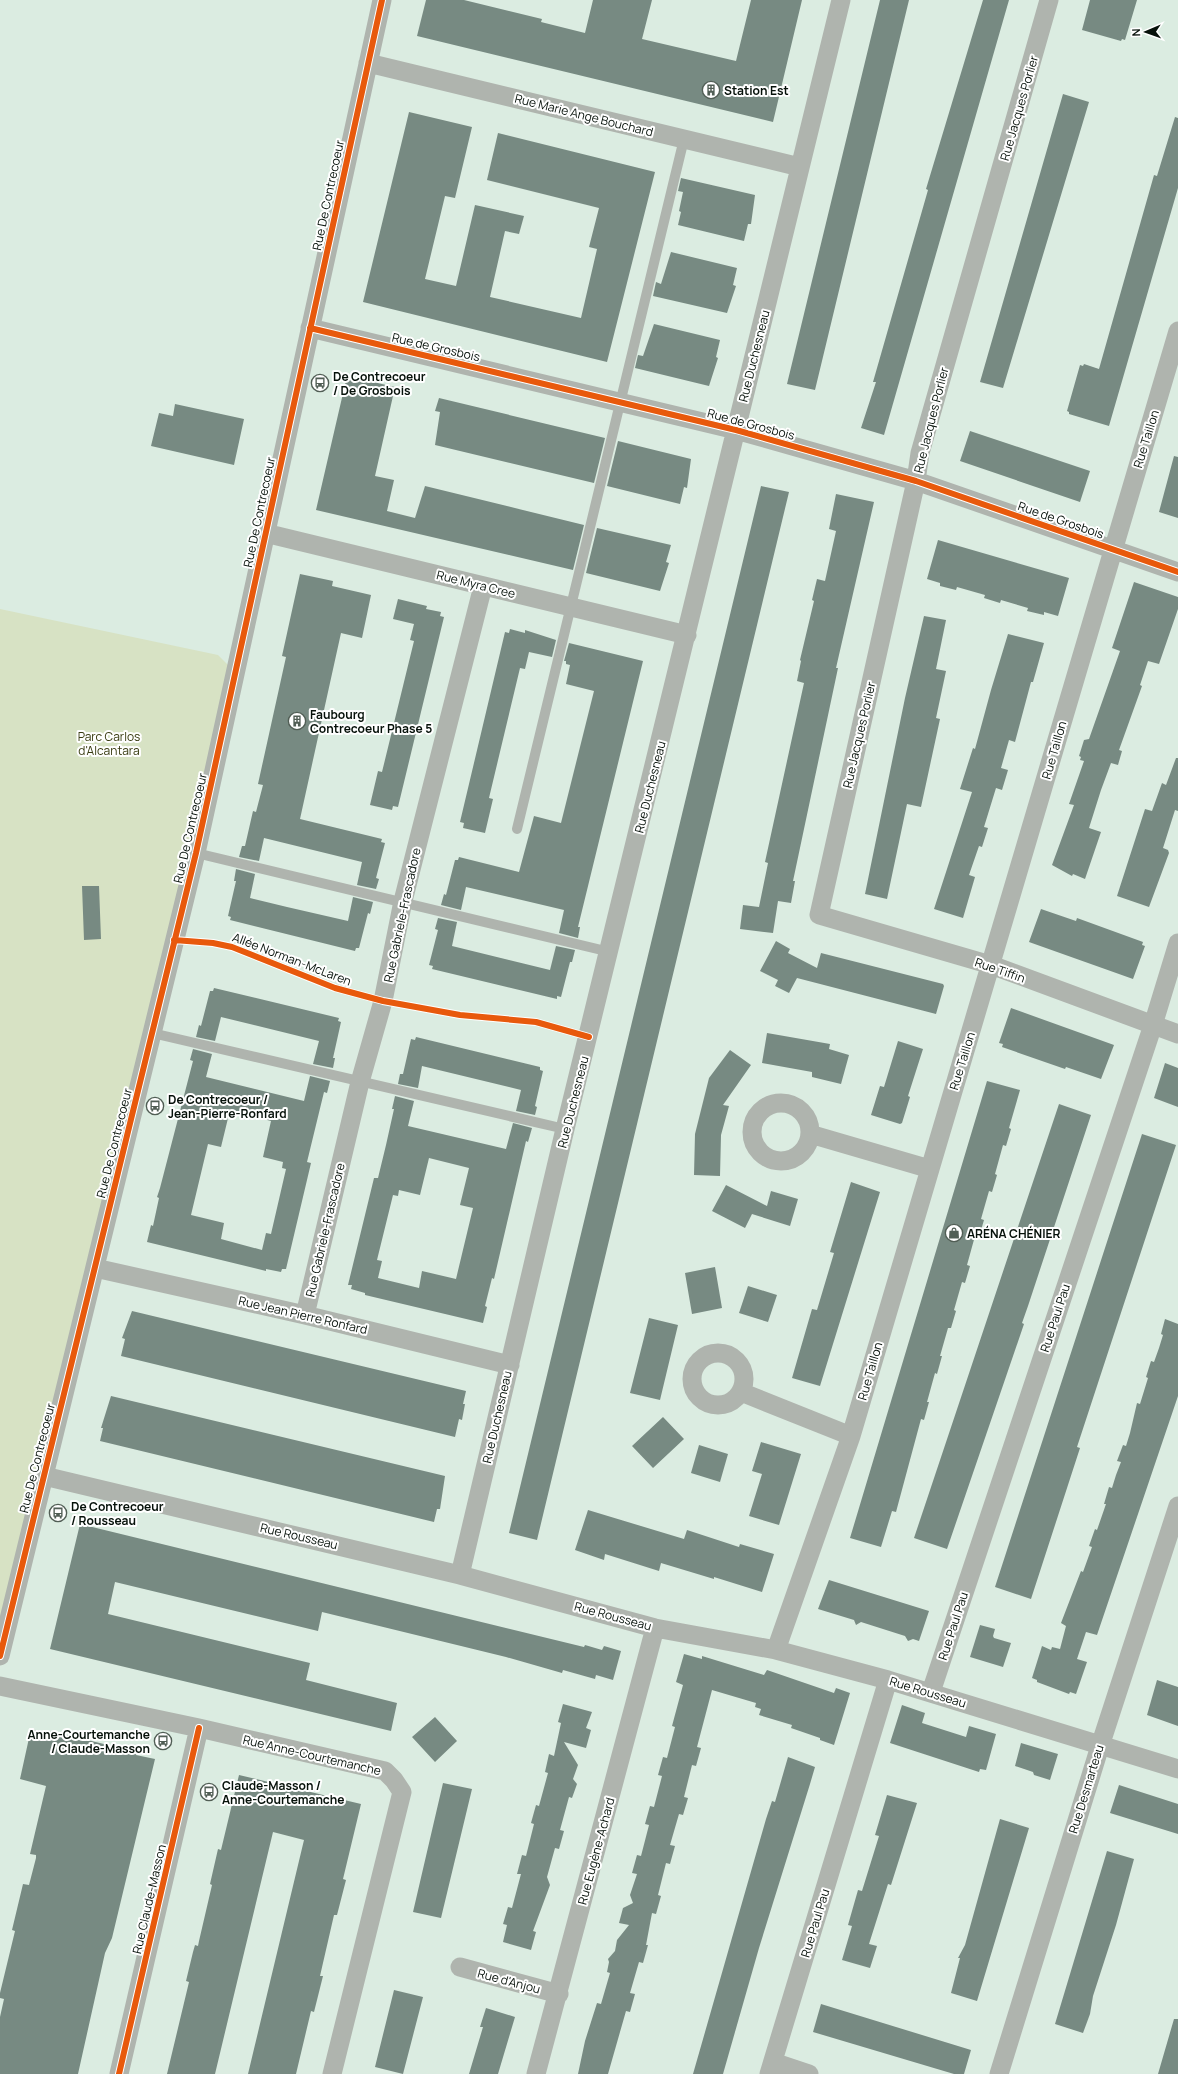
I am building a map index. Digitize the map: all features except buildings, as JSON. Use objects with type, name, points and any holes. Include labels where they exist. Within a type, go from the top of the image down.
[{"type":"street","name":"Rue De Contrecoeur","points":[[0,1656],[196,853],[382,0]]},
{"type":"street","name":"Rue Duchesneau","points":[[460,1575],[565,1129],[610,952],[841,0]]},
{"type":"street","name":"Rue Jacques Porlier","points":[[819,915],[916,481],[920,453],[1050,0]]},
{"type":"street","name":"Rue Marie Ange Bouchard","points":[[368,63],[800,167]]},
{"type":"street","name":"Rue de Grosbois","points":[[310,328],[736,430],[916,481],[1178,572]]},
{"type":"street","name":"Rue Taillon","points":[[776,1650],[851,1436],[1178,331]]},
{"type":"street","name":"Rue Myra Cree","points":[[265,533],[687,635]]},
{"type":"street","name":"Rue Gabriele-Frascadore","points":[[305,1315],[360,1082],[383,1001],[403,901],[483,586]]},
{"type":"street","name":"Rue Tiffin","points":[[819,915],[991,966],[1178,1034]]},
{"type":"street","name":"Rue Paul Pau","points":[[930,1692],[1153,1025],[1178,944]]},
{"type":"street","points":[[810,1134],[930,1169]]},
{"type":"street","name":"Rue Jean Pierre Ronfard","points":[[95,1268],[305,1315],[510,1365]]},
{"type":"street","points":[[741,1392],[851,1436]]},
{"type":"street","name":"Rue Rousseau","points":[[44,1476],[460,1575],[655,1628],[776,1650],[930,1692],[1178,1769]]},
{"type":"street","name":"Rue Desmarteau","points":[[1000,2074],[1100,1746],[1178,1506]]},
{"type":"street","name":"Rue Eugène-Achard","points":[[536,2074],[559,1994],[655,1628]]},
{"type":"street","name":"Rue Paul Pau","points":[[771,2068],[888,1680]]},
{"type":"street","name":"Rue Anne-Courtemanche","points":[[0,1686],[199,1728],[385,1771],[394,1780],[402,1792],[332,2074]]},
{"type":"street","name":"Rue Claude-Masson","points":[[119,2074],[199,1728]]},
{"type":"street","name":"Rue d'Anjou","points":[[460,1967],[559,1994]]},
{"type":"street","points":[[771,2068],[809,2074]]},
{"type":"lane","points":[[516,829],[684,139]]},
{"type":"lane","points":[[196,853],[403,901],[610,952]]},
{"type":"lane","points":[[152,1033],[565,1129]]},
{"type":"green space","name":"Parc Carlos d'Alcantara","points":[[0,609],[218,655],[235,672],[0,1656]]},
{"type":"cycle path","points":[[0,1656],[196,853],[382,0]]},
{"type":"cycle path","points":[[310,328],[736,430],[916,481],[1178,572]]},
{"type":"cycle path","name":"Allée Norman-McLaren","points":[[174,940],[213,943],[232,947],[335,988],[383,1001],[460,1015],[536,1022],[589,1037]]},
{"type":"cycle path","points":[[119,2074],[199,1728]]},
{"type":"place","name":"Station Est","points":[[711,90]]},
{"type":"place","name":"De Contrecoeur / De Grosbois","points":[[320,383]]},
{"type":"place","name":"Faubourg Contrecoeur Phase 5","points":[[297,721]]},
{"type":"place","name":"De Contrecoeur / Jean-Pierre-Ronfard","points":[[155,1106]]},
{"type":"place","name":"ARÉNA CHÉNIER","points":[[954,1233]]},
{"type":"place","name":"De Contrecoeur / Rousseau","points":[[58,1513]]},
{"type":"place","name":"Anne-Courtemanche / Claude-Masson","points":[[163,1741]]},
{"type":"place","name":"Claude-Masson / Anne-Courtemanche","points":[[209,1792]]}]
